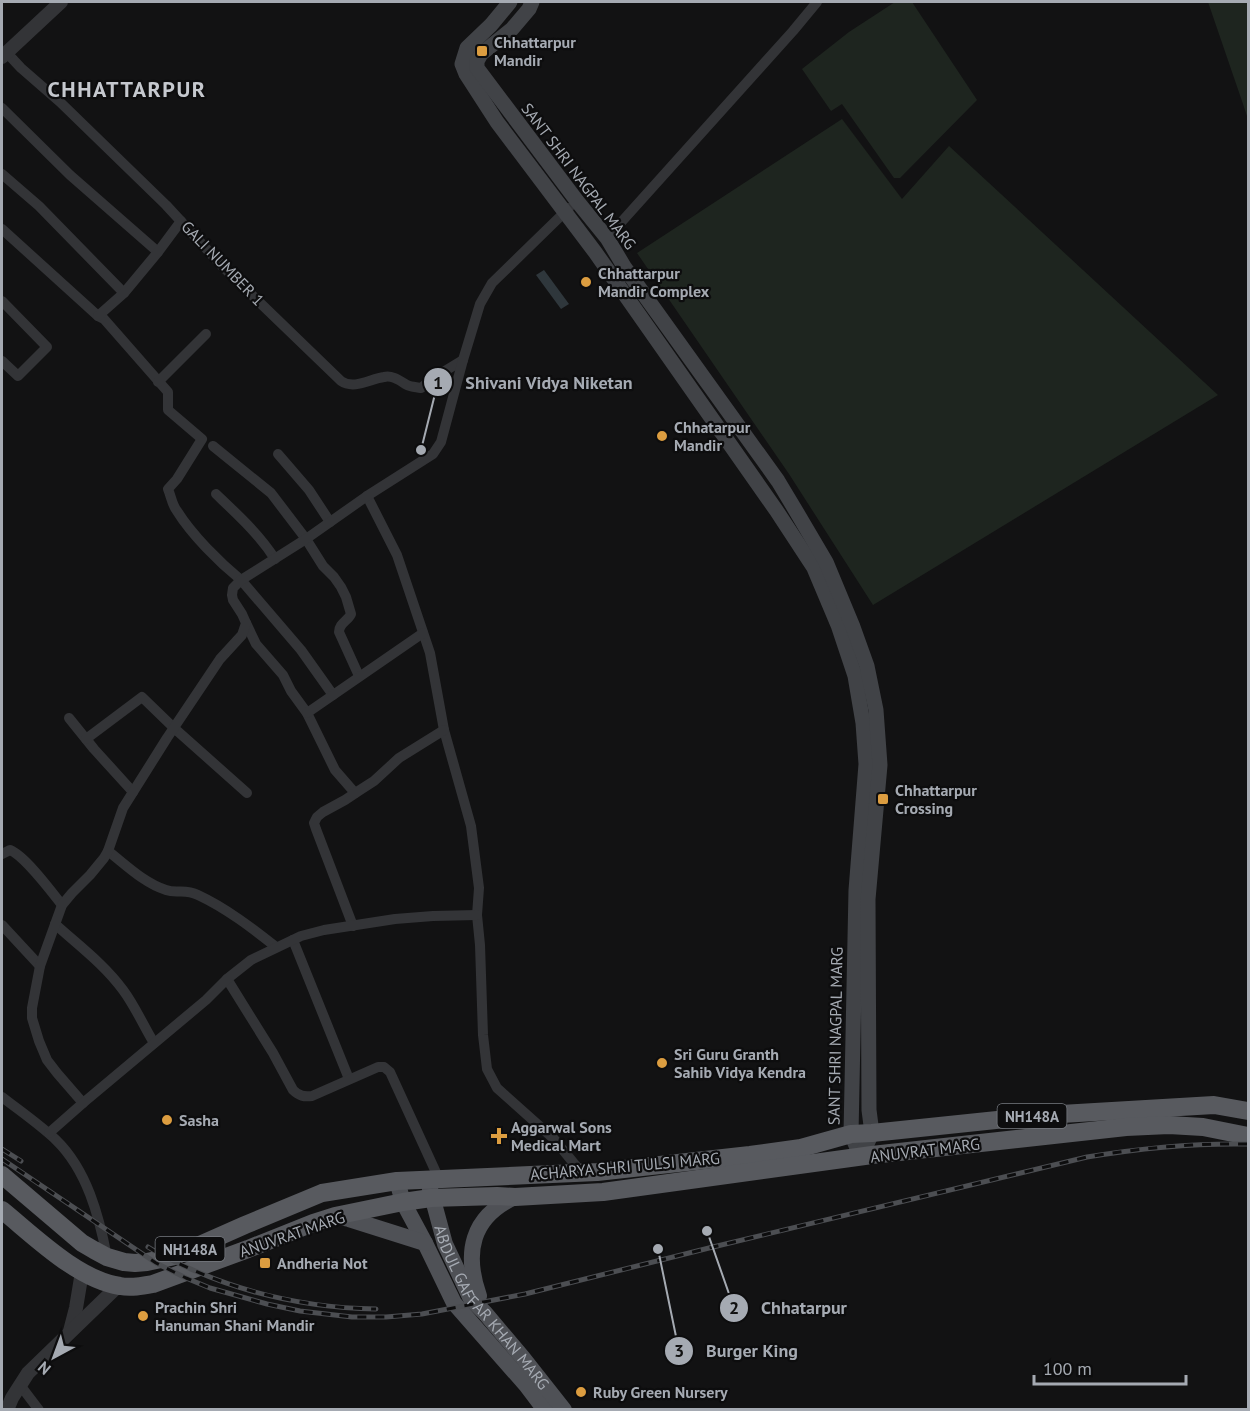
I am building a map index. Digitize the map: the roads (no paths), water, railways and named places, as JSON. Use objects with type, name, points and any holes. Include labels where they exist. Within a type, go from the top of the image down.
[{"type":"highway","name":"NH148A","points":[[850,1134],[1044,1115],[1214,1106],[1248,1111]]},
{"type":"highway","name":"ANUVRAT MARG","points":[[861,1157],[1126,1127],[1169,1125],[1203,1127],[1242,1134]]},
{"type":"highway","name":"ACHARYA SHRI TULSI MARG","points":[[397,1181],[608,1170],[801,1148],[850,1134]]},
{"type":"highway","name":"ACHARYA SHRI TULSI MARG","points":[[431,1198],[515,1197],[603,1192],[861,1157]]},
{"type":"highway","name":"ANUVRAT MARG","points":[[2,1175],[82,1243],[107,1257],[135,1263],[175,1256],[322,1193],[397,1181]]},
{"type":"highway","name":"ANUVRAT MARG","points":[[2,1210],[82,1272],[118,1286],[138,1286],[153,1284],[335,1216],[431,1198]]},
{"type":"main road","name":"SANT SHRI NAGPAL MARG","points":[[510,2],[491,25],[467,48],[462,64],[466,74],[497,122],[579,229],[733,447],[814,568],[838,625],[855,676],[863,723],[866,764],[856,890],[850,1134],[861,1157]]},
{"type":"main road","name":"SANT SHRI NAGPAL MARG","points":[[532,2],[512,29],[481,54],[477,61],[477,68],[607,238],[615,253],[778,481],[826,562],[854,627],[867,666],[876,710],[880,765],[868,899],[872,1133],[861,1157]]},
{"type":"main road","points":[[733,447],[747,439]]},
{"type":"main road","name":"ABDUL GAFFAR KHAN MARG","points":[[433,1179],[431,1198],[445,1244],[471,1299],[564,1410]]},
{"type":"main road","name":"ABDUL GAFFAR KHAN MARG","points":[[397,1181],[403,1202],[454,1303],[526,1385],[544,1410]]},
{"type":"main road","points":[[485,1313],[471,1268],[472,1248],[484,1221],[498,1206],[515,1197]]},
{"type":"main road","points":[[335,1216],[425,1243]]},
{"type":"street","points":[[4,55],[61,2]]},
{"type":"street","points":[[607,238],[817,2]]},
{"type":"street","name":"GALI NUMBER 1","points":[[4,55],[60,102],[181,221],[224,268],[347,385],[365,383],[385,376],[396,378],[409,386],[421,388],[463,360]]},
{"type":"street","points":[[2,108],[70,175],[158,252]]},
{"type":"street","points":[[2,174],[39,206],[124,293]]},
{"type":"street","points":[[355,793],[335,770],[307,713],[283,675],[256,644],[233,600],[233,588],[241,580],[306,539],[367,496],[428,459],[441,442],[480,304],[492,283],[577,201]]},
{"type":"street","points":[[98,316],[124,293],[181,221]]},
{"type":"street","points":[[2,229],[104,319],[168,392],[168,410],[202,439],[177,479],[168,489],[175,509],[221,563],[241,580],[301,650],[333,695]]},
{"type":"street","points":[[2,301],[47,347],[18,376],[2,361]]},
{"type":"street","points":[[158,382],[206,334]]},
{"type":"street","points":[[213,446],[271,493],[306,539],[320,562],[334,577],[346,597],[351,614],[341,625],[339,632],[359,676]]},
{"type":"street","points":[[278,454],[309,490],[330,522]]},
{"type":"street","points":[[216,494],[254,530],[275,559]]},
{"type":"street","points":[[367,496],[397,555],[433,663],[444,730],[471,826],[479,888],[477,915],[487,1069],[497,1088],[554,1139],[581,1172]]},
{"type":"street","points":[[82,1103],[47,1060],[39,1041],[32,1018],[32,1008],[40,966],[62,905],[90,875],[108,851],[123,808],[220,659],[239,640],[246,623]]},
{"type":"street","points":[[307,713],[423,633]]},
{"type":"street","points":[[86,739],[142,697],[247,793]]},
{"type":"street","points":[[69,718],[133,792]]},
{"type":"street","points":[[353,926],[314,823],[323,812],[374,781],[399,758],[444,730]]},
{"type":"street","points":[[2,854],[10,850],[15,852],[62,905]]},
{"type":"street","points":[[108,851],[145,879],[164,890],[189,891],[205,898],[276,947]]},
{"type":"street","points":[[49,1133],[206,1000],[227,979],[251,960],[276,947],[301,936],[324,930],[423,917],[477,915]]},
{"type":"street","points":[[55,924],[112,976],[128,998],[154,1043]]},
{"type":"street","points":[[2,925],[40,966]]},
{"type":"street","points":[[293,940],[349,1079]]},
{"type":"street","points":[[227,979],[293,1090],[298,1094],[305,1097],[312,1096],[378,1067],[384,1067],[390,1072],[433,1179]]},
{"type":"street","points":[[2,1098],[49,1133],[78,1170],[95,1204],[107,1257]]},
{"type":"street","points":[[1242,1134],[1248,1111]]},
{"type":"street","points":[[70,1334],[82,1272]]},
{"type":"street","points":[[7,1410],[20,1385],[38,1362],[118,1286]]},
{"type":"street","points":[[20,1385],[39,1410]]},
{"type":"railway","points":[[2,1159],[156,1263],[210,1288],[300,1311],[352,1317],[386,1317],[422,1314],[525,1294],[1087,1157],[1168,1147],[1248,1144]]},
{"type":"railway","points":[[2,1149],[21,1161]]},
{"type":"railway","points":[[148,1247],[193,1270],[260,1293],[306,1303],[376,1309]]},
{"type":"place","name":"Chhattarpur Mandir","points":[[482,51]]},
{"type":"place","name":"Chhattarpur Mandir Complex","points":[[586,282]]},
{"type":"place","name":"Chhatarpur Mandir","points":[[662,436]]},
{"type":"place","name":"Shivani Vidya Niketan","points":[[421,450]]},
{"type":"place","name":"Chhattarpur Crossing","points":[[883,799]]},
{"type":"place","name":"Sri Guru Granth Sahib Vidya Kendra","points":[[662,1063]]},
{"type":"place","name":"Sasha","points":[[167,1120]]},
{"type":"place","name":"Aggarwal Sons Medical Mart","points":[[499,1136]]},
{"type":"place","name":"Chhatarpur","points":[[707,1231]]},
{"type":"place","name":"Burger King","points":[[658,1249]]},
{"type":"place","name":"Andheria Not","points":[[265,1263]]},
{"type":"place","name":"Prachin Shri Hanuman Shani Mandir","points":[[143,1316]]},
{"type":"place","name":"Ruby Green Nursery","points":[[581,1392]]},
{"type":"district","name":"CHHATTARPUR","points":[[127,89]]}]
